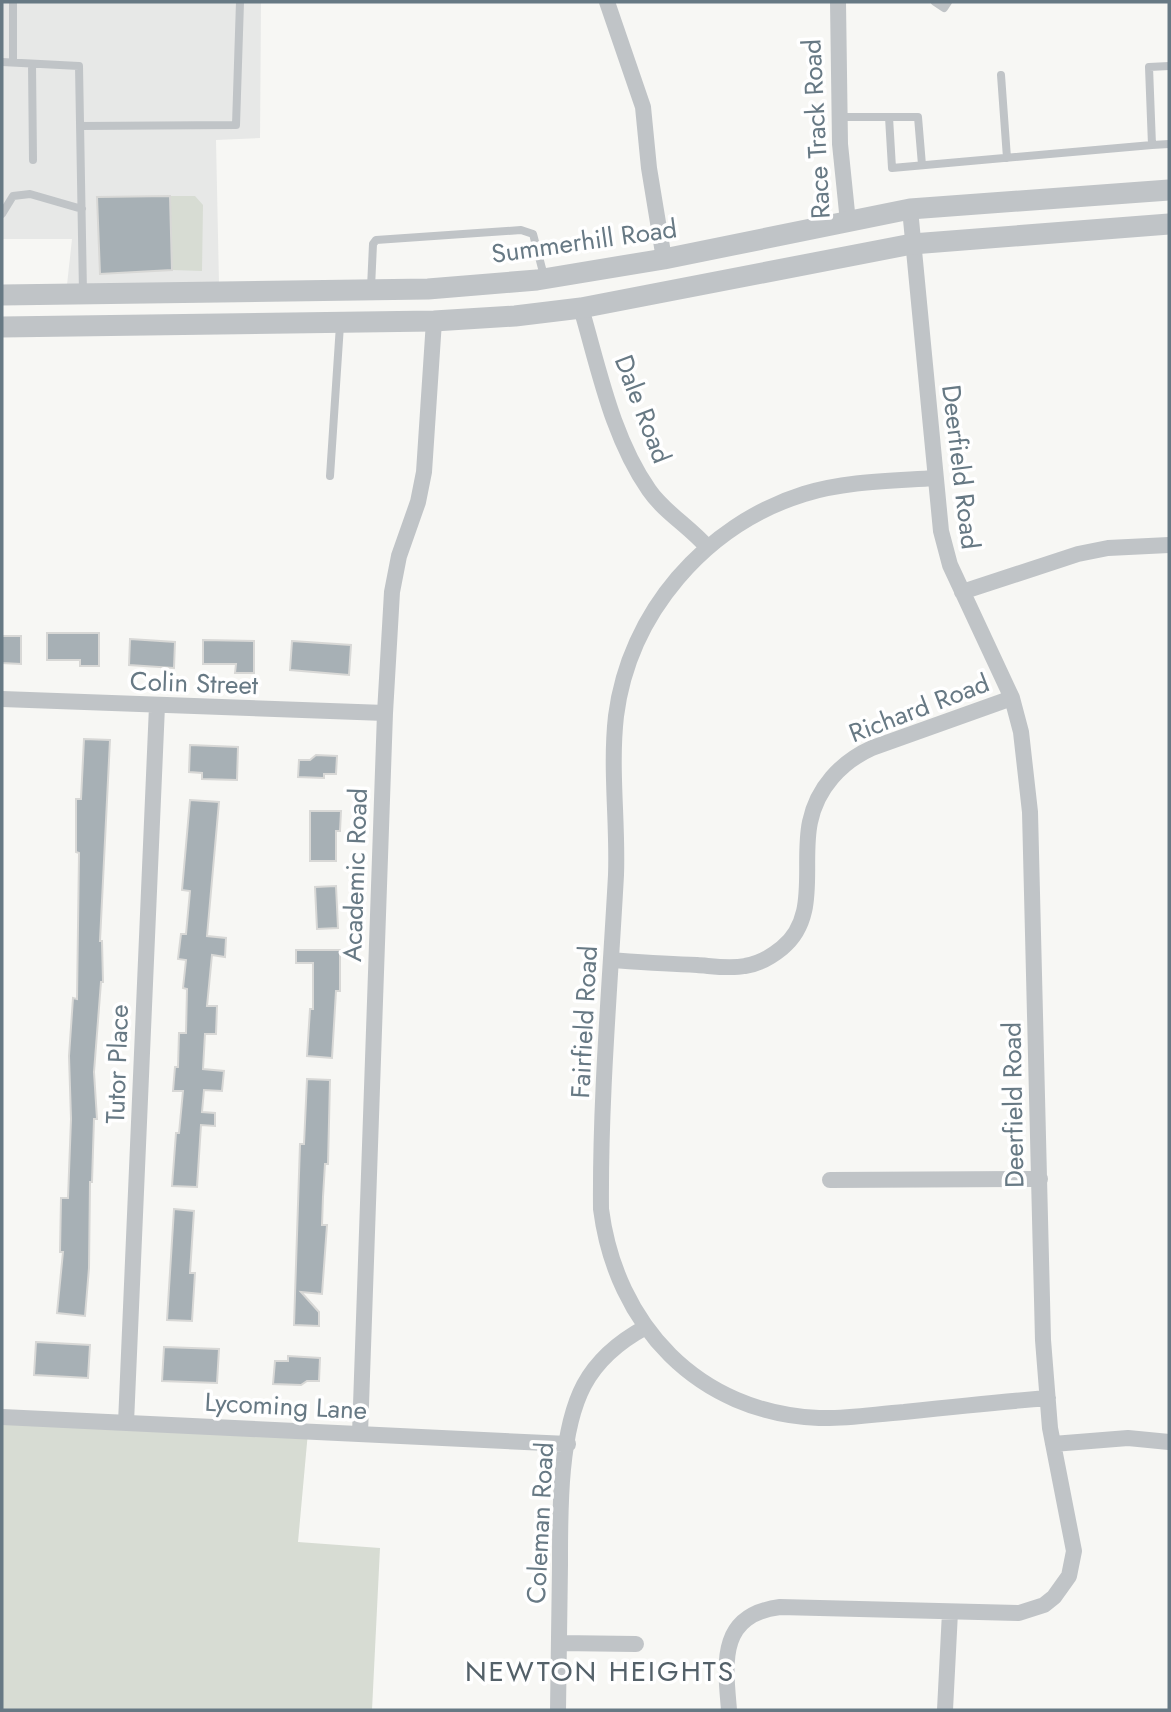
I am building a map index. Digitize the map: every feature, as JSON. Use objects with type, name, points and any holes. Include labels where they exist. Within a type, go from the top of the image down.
[{"type":"street","points":[[607,2],[643,107],[649,168],[664,260]]},
{"type":"street","name":"Race Track Road","points":[[838,2],[840,144],[851,254]]},
{"type":"street","name":"Summerhill Road","points":[[2,295],[428,289],[544,279],[664,260],[910,209],[1169,190]]},
{"type":"street","name":"Deerfield Road","points":[[729,1710],[725,1658],[727,1647],[739,1626],[758,1613],[780,1608],[1019,1613],[1044,1605],[1063,1587],[1073,1564],[1074,1551],[1053,1444],[1043,1339],[1030,812],[1021,732],[1012,698],[950,565],[941,531],[910,209]]},
{"type":"street","points":[[2,327],[434,321],[581,308],[912,244],[1169,224]]},
{"type":"street","name":"Dale Road","points":[[581,308],[611,411],[624,444],[650,492],[707,547]]},
{"type":"street","name":"Academic Road","points":[[360,1434],[385,713],[392,592],[399,556],[418,502],[424,472],[434,321]]},
{"type":"street","name":"Fairfield Road","points":[[935,478],[860,483],[805,494],[753,515],[707,547],[681,573],[653,611],[640,635],[621,688],[614,744],[617,861],[601,1209],[604,1232],[617,1278],[646,1327],[670,1356],[708,1384],[751,1405],[797,1416],[844,1417],[1048,1398]]},
{"type":"street","points":[[962,592],[1078,554],[1108,548],[1169,545]]},
{"type":"street","name":"Richard Road","points":[[611,960],[730,967],[761,962],[774,955],[791,939],[803,919],[810,819],[818,798],[837,772],[853,758],[872,748],[1012,698]]},
{"type":"street","name":"Colin Street","points":[[2,699],[385,713]]},
{"type":"street","name":"Tutor Place","points":[[126,1423],[156,706]]},
{"type":"street","points":[[830,1180],[1040,1180]]},
{"type":"street","name":"Coleman Road","points":[[558,1710],[561,1493],[576,1405],[592,1373],[621,1343],[646,1327]]},
{"type":"street","name":"Lycoming Lane","points":[[2,1417],[568,1444]]},
{"type":"street","points":[[1053,1444],[1128,1438],[1169,1442]]},
{"type":"street","points":[[945,1710],[950,1612]]},
{"type":"street","points":[[559,1643],[636,1644]]},
{"type":"lane","points":[[13,2],[13,62]]},
{"type":"lane","points":[[80,127],[236,125],[240,2]]},
{"type":"lane","points":[[935,2],[944,8],[948,2]]},
{"type":"lane","points":[[2,62],[79,66],[83,293]]},
{"type":"lane","points":[[32,64],[33,160]]},
{"type":"lane","points":[[1152,145],[1149,67],[1169,66]]},
{"type":"lane","points":[[1001,75],[1007,158]]},
{"type":"lane","points":[[840,117],[918,117],[922,165]]},
{"type":"lane","points":[[889,117],[892,168],[1169,144]]},
{"type":"lane","points":[[2,214],[13,196],[30,194],[82,209]]},
{"type":"lane","points":[[371,290],[373,244],[376,240],[521,230],[533,234],[544,279]]},
{"type":"lane","points":[[330,476],[340,323]]},
{"type":"shaded area","points":[[2,2],[261,2],[260,138],[216,140],[219,284],[67,285],[72,239],[2,239]]},
{"type":"shaded area","points":[[170,196],[195,196],[203,205],[202,271],[172,270]]},
{"type":"shaded area","points":[[2,1417],[308,1432],[298,1542],[380,1548],[372,1710],[2,1710]]},
{"type":"building","points":[[170,196],[172,270],[100,274],[97,197]]},
{"type":"building","points":[[47,633],[99,633],[99,666],[80,666],[80,660],[47,660]]},
{"type":"building","points":[[2,636],[21,636],[21,664],[2,663]]},
{"type":"building","points":[[130,639],[175,642],[174,668],[129,665]]},
{"type":"building","points":[[203,640],[254,641],[254,673],[235,673],[236,664],[203,664]]},
{"type":"building","points":[[292,641],[351,645],[349,675],[290,670]]},
{"type":"building","points":[[84,739],[110,740],[100,941],[103,982],[94,1072],[97,1119],[94,1119],[90,1182],[89,1268],[85,1316],[57,1313],[63,1252],[60,1252],[61,1198],[68,1198],[71,1119],[69,1056],[73,998],[77,999],[79,853],[76,852],[76,799],[81,799]]},
{"type":"building","points":[[190,745],[238,747],[237,780],[202,779],[202,773],[189,772]]},
{"type":"building","points":[[316,755],[337,756],[336,774],[324,774],[324,778],[298,777],[299,760],[310,760]]},
{"type":"building","points":[[190,800],[219,802],[207,936],[226,938],[225,957],[212,955],[207,1006],[217,1006],[216,1034],[205,1034],[203,1069],[224,1071],[222,1091],[204,1090],[202,1112],[215,1113],[215,1126],[201,1125],[197,1187],[172,1186],[176,1133],[179,1133],[183,1091],[173,1091],[175,1067],[178,1067],[179,1033],[186,1033],[187,989],[183,988],[186,960],[178,959],[181,934],[186,934],[190,891],[182,890]]},
{"type":"building","points":[[310,811],[341,811],[340,831],[336,831],[336,861],[310,861]]},
{"type":"building","points":[[336,886],[338,928],[317,929],[315,887]]},
{"type":"building","points":[[296,950],[340,950],[340,991],[336,991],[332,1058],[307,1056],[310,1009],[313,1009],[313,963],[296,963]]},
{"type":"building","points":[[307,1079],[330,1080],[328,1164],[325,1164],[323,1197],[322,1225],[327,1225],[322,1294],[301,1292],[319,1312],[319,1326],[294,1325],[300,1144],[304,1144]]},
{"type":"building","points":[[174,1209],[194,1211],[190,1273],[195,1273],[192,1321],[167,1320]]},
{"type":"building","points":[[36,1342],[90,1345],[88,1378],[34,1375]]},
{"type":"building","points":[[164,1347],[219,1349],[217,1383],[162,1381]]},
{"type":"building","points":[[288,1356],[320,1358],[319,1381],[307,1381],[301,1385],[273,1384],[275,1361],[288,1361]]},
{"type":"district","name":"NEWTON HEIGHTS","points":[[600,1671]]}]
